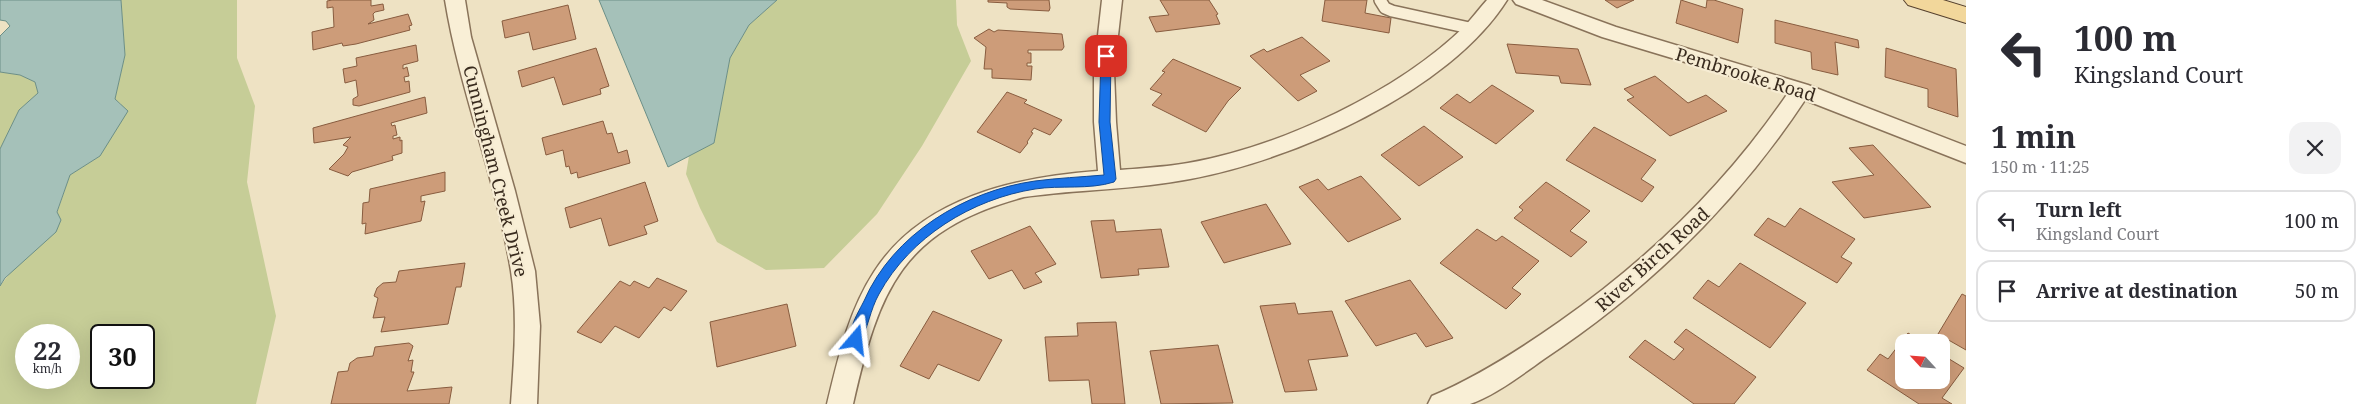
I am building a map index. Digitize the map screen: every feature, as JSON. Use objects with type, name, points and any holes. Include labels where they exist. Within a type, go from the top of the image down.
[{"type":"main road","points":[[1916,0],[1966,15]]},
{"type":"street","name":"Cunningham Creek Drive","points":[[455,0],[462,37],[504,191],[523,271],[528,326],[524,404]]},
{"type":"street","points":[[1110,179],[1105,122],[1104,72],[1112,0]]},
{"type":"street","points":[[840,404],[860,324],[874,292],[893,263],[917,238],[944,218],[976,202],[1005,192],[1035,185],[1190,171],[1258,153],[1327,126],[1366,107],[1425,69],[1474,28],[1486,16],[1497,0]]},
{"type":"street","name":"Pembrooke Road","points":[[1523,0],[1609,32],[1801,90],[1915,133],[1966,155]]},
{"type":"street","name":"River Birch Road","points":[[1441,404],[1518,364],[1588,316],[1636,279],[1678,240],[1738,177],[1780,123],[1801,90]]},
{"type":"lane","points":[[1380,0],[1385,8],[1392,11],[1474,28]]},
{"type":"green space","points":[[121,0],[237,0],[237,58],[255,106],[247,182],[276,316],[256,404],[0,404],[0,286],[57,213],[70,175],[100,156],[121,104],[115,99],[125,55]]},
{"type":"green space","points":[[777,0],[956,0],[957,25],[971,61],[922,146],[877,214],[824,268],[766,270],[717,242],[686,174],[689,156],[714,143],[730,58],[749,25]]},
{"type":"green space","points":[[0,72],[20,75],[35,82],[38,93],[19,110],[0,149]]},
{"type":"water","points":[[0,0],[121,0],[125,55],[115,99],[128,111],[100,156],[70,175],[57,212],[61,220],[56,232],[5,278],[0,286],[0,149],[19,110],[38,93],[35,82],[20,75],[0,72],[0,36],[10,26],[6,21],[0,20]]},
{"type":"water","points":[[599,0],[777,0],[749,25],[730,58],[714,143],[668,167]]},
{"type":"building","points":[[371,0],[371,6],[383,4],[384,10],[375,12],[373,14],[374,20],[368,24],[408,14],[412,25],[409,26],[410,30],[356,44],[343,46],[342,43],[313,50],[312,32],[334,27],[333,7],[327,8],[327,1]]},
{"type":"building","points":[[988,0],[1049,0],[1050,8],[1049,11],[1010,9],[1007,7],[1007,3],[988,2]]},
{"type":"building","points":[[1160,0],[1209,0],[1218,14],[1216,15],[1220,24],[1156,32],[1149,17],[1169,15]]},
{"type":"building","points":[[1325,0],[1367,0],[1365,13],[1391,18],[1389,33],[1322,21]]},
{"type":"building","points":[[1605,0],[1634,0],[1617,8]]},
{"type":"building","points":[[1681,0],[1706,8],[1707,0],[1714,0],[1743,9],[1738,43],[1676,23]]},
{"type":"building","points":[[568,5],[576,39],[533,50],[529,32],[505,38],[502,21]]},
{"type":"building","points":[[1775,20],[1858,40],[1859,48],[1835,42],[1838,75],[1812,69],[1811,52],[1775,43]]},
{"type":"building","points":[[989,29],[994,32],[998,30],[1062,34],[1064,47],[1062,50],[1028,50],[1028,53],[1031,53],[1031,63],[1027,63],[1027,66],[1032,66],[1031,80],[992,78],[992,69],[984,69],[986,47],[974,38]]},
{"type":"building","points":[[1302,37],[1330,61],[1300,75],[1317,91],[1298,101],[1250,56],[1264,49],[1267,52]]},
{"type":"building","points":[[1507,44],[1578,49],[1591,85],[1561,83],[1559,76],[1516,73]]},
{"type":"building","points":[[416,45],[418,61],[403,65],[403,69],[407,67],[409,76],[404,77],[405,82],[409,81],[410,92],[359,106],[353,105],[353,99],[358,96],[356,80],[345,83],[343,69],[357,66],[356,58]]},
{"type":"building","points":[[596,48],[609,86],[600,89],[601,94],[563,105],[554,77],[522,87],[518,71]]},
{"type":"building","points":[[1886,48],[1956,69],[1958,117],[1928,107],[1928,89],[1885,77]]},
{"type":"building","points":[[1173,59],[1241,88],[1228,101],[1206,132],[1152,105],[1162,94],[1150,89],[1165,72],[1162,71]]},
{"type":"building","points":[[1655,76],[1688,103],[1706,95],[1727,111],[1670,136],[1627,100],[1634,97],[1624,89]]},
{"type":"building","points":[[1492,85],[1534,111],[1496,144],[1440,108],[1457,94],[1470,103]]},
{"type":"building","points":[[1007,92],[1027,100],[1024,103],[1062,120],[1050,135],[1034,128],[1028,143],[1020,153],[977,132]]},
{"type":"building","points":[[425,97],[427,113],[391,123],[392,126],[395,125],[397,135],[393,136],[393,139],[400,137],[400,141],[402,140],[402,153],[392,156],[393,160],[352,172],[348,176],[329,169],[344,154],[348,147],[343,145],[351,137],[314,143],[313,128]]},
{"type":"building","points":[[603,121],[607,134],[612,133],[618,153],[627,150],[630,163],[578,178],[577,172],[571,174],[569,166],[566,167],[563,150],[546,155],[542,138]]},
{"type":"building","points":[[1424,126],[1463,157],[1419,186],[1381,155]]},
{"type":"building","points":[[1594,127],[1656,160],[1641,179],[1654,187],[1642,202],[1566,160]]},
{"type":"building","points":[[1873,145],[1931,207],[1864,218],[1832,182],[1874,175],[1849,148]]},
{"type":"building","points":[[445,172],[445,191],[421,196],[421,202],[425,201],[421,221],[365,234],[366,223],[362,224],[363,203],[369,202],[370,189]]},
{"type":"building","points":[[1361,176],[1401,219],[1348,242],[1299,187],[1318,179],[1328,190]]},
{"type":"building","points":[[645,182],[658,221],[644,226],[647,234],[609,246],[601,218],[570,228],[565,208]]},
{"type":"building","points":[[1546,182],[1590,211],[1570,231],[1587,242],[1571,257],[1514,218],[1523,210],[1519,207]]},
{"type":"building","points":[[1266,204],[1291,244],[1224,263],[1201,222]]},
{"type":"building","points":[[1800,208],[1855,239],[1841,257],[1852,263],[1837,283],[1754,235],[1768,218],[1785,227]]},
{"type":"building","points":[[1114,220],[1116,232],[1161,229],[1169,267],[1138,269],[1139,275],[1101,278],[1091,221]]},
{"type":"building","points":[[1030,226],[1056,264],[1035,273],[1042,282],[1024,289],[1012,270],[989,279],[971,251]]},
{"type":"building","points":[[1477,229],[1496,241],[1502,236],[1539,261],[1512,288],[1521,294],[1506,309],[1440,263]]},
{"type":"building","points":[[465,263],[461,287],[456,287],[448,324],[381,332],[385,317],[373,318],[378,298],[374,296],[377,288],[383,283],[396,282],[399,271]]},
{"type":"building","points":[[1740,263],[1806,303],[1770,348],[1693,298],[1708,280],[1719,287]]},
{"type":"building","points":[[657,278],[687,291],[671,311],[664,307],[639,338],[615,326],[601,343],[577,332],[620,281],[630,286],[634,281],[649,288]]},
{"type":"building","points":[[1410,280],[1453,338],[1426,347],[1416,333],[1376,346],[1345,301]]},
{"type":"building","points":[[1962,294],[1966,296],[1966,350],[1950,341],[1950,334],[1938,334]]},
{"type":"building","points":[[1295,303],[1298,314],[1332,311],[1348,356],[1308,360],[1317,390],[1285,392],[1260,306]]},
{"type":"building","points":[[787,304],[796,346],[717,367],[710,322]]},
{"type":"building","points":[[933,311],[1002,340],[979,381],[938,364],[929,379],[900,366]]},
{"type":"building","points":[[1116,322],[1125,404],[1092,404],[1089,380],[1049,381],[1045,337],[1078,336],[1077,323]]},
{"type":"building","points":[[1686,329],[1756,377],[1734,404],[1694,404],[1629,357],[1645,340],[1674,360],[1684,349],[1674,342]]},
{"type":"building","points":[[409,343],[413,346],[408,361],[413,360],[411,372],[414,372],[407,391],[452,387],[449,404],[331,404],[338,372],[348,371],[350,363],[357,358],[373,356],[375,347]]},
{"type":"building","points":[[1218,345],[1233,403],[1161,404],[1150,351]]},
{"type":"building","points":[[1895,350],[1895,388],[1867,370],[1880,354],[1888,359]]},
{"type":"building","points":[[1950,359],[1964,368],[1950,387]]},
{"type":"building","points":[[1896,389],[1949,389],[1942,398],[1952,404],[1919,404]]},
{"type":"route","points":[[856,340],[860,324],[874,292],[893,263],[917,238],[944,218],[976,202],[1005,192],[1035,185],[1110,179],[1105,122],[1104,72],[1106,56]]}]
